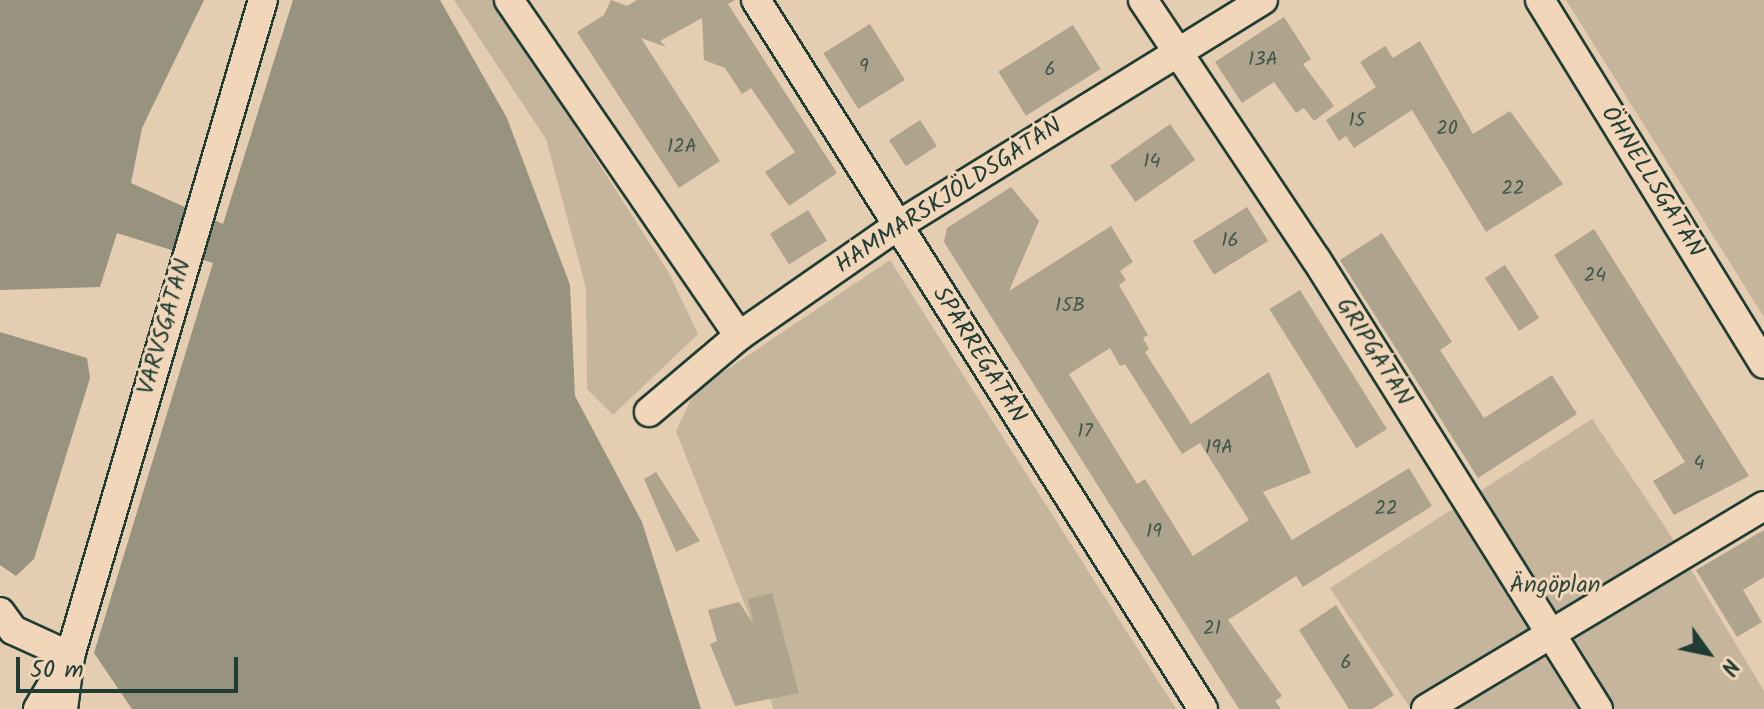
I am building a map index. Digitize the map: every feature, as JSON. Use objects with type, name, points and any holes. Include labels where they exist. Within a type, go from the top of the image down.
[{"type":"street","name":"VARVSGATAN","points":[[63,709],[70,656],[171,304],[263,0]]},
{"type":"street","points":[[509,0],[739,336]]},
{"type":"street","name":"SPARREGATAN","points":[[756,0],[1203,709]]},
{"type":"street","name":"GRIPGATAN","points":[[1143,0],[1176,54],[1316,259],[1598,709]]},
{"type":"street","name":"HAMMARSKJÖLDSGATAN","points":[[649,412],[739,336],[897,226],[1263,0]]},
{"type":"street","name":"ÖHNELLSGATAN","points":[[1540,0],[1764,364]]},
{"type":"street","points":[[1426,709],[1764,506]]},
{"type":"street","points":[[0,612],[13,630],[70,656]]},
{"type":"street","name":"VARVSGATAN","points":[[38,709],[70,656]]},
{"type":"green space","points":[[454,0],[494,0],[669,273],[698,334],[613,415],[587,389],[586,288],[546,139]]},
{"type":"green space","points":[[1566,0],[1764,0],[1764,317]]},
{"type":"green space","points":[[890,260],[1176,709],[773,709],[753,625],[676,431],[695,391]]},
{"type":"green space","name":"Ängöplan","points":[[1592,419],[1666,528],[1764,691],[1764,709],[1411,709],[1330,588]]},
{"type":"shaded area","points":[[0,0],[204,0],[142,128],[131,183],[223,224],[293,0],[440,0],[507,118],[570,285],[575,396],[642,522],[701,709],[132,709],[94,653],[213,263],[117,233],[100,287],[0,290]]},
{"type":"shaded area","points":[[0,332],[87,358],[90,378],[34,559],[16,576],[0,565]]},
{"type":"building","points":[[611,0],[627,6],[637,0],[735,0],[728,4],[837,173],[789,206],[765,172],[795,152],[751,88],[742,94],[725,68],[704,60],[702,18],[660,41],[666,47],[641,38],[720,161],[679,188],[577,32],[604,15]]},
{"type":"building","points":[[1284,17],[1311,59],[1303,64],[1334,106],[1314,121],[1304,108],[1296,113],[1274,82],[1242,103],[1215,62]]},
{"type":"building","points":[[870,24],[905,80],[858,109],[823,53]]},
{"type":"building","points":[[1073,25],[1101,69],[1026,116],[998,72]]},
{"type":"building","points":[[1420,41],[1473,134],[1510,111],[1563,184],[1486,232],[1412,110],[1354,148],[1346,136],[1339,141],[1326,120],[1376,87],[1360,62],[1385,46],[1393,58]]},
{"type":"building","points":[[920,120],[937,146],[906,166],[889,140]]},
{"type":"building","points":[[1170,124],[1195,160],[1135,202],[1110,166]]},
{"type":"building","points":[[1011,187],[1039,221],[1009,291],[1111,226],[1133,262],[1120,271],[1126,280],[1119,285],[1148,335],[1143,338],[1149,349],[1145,352],[1191,424],[1269,372],[1311,473],[1263,492],[1292,540],[1409,468],[1432,506],[1303,587],[1296,576],[1228,620],[1282,696],[1275,701],[1281,709],[1239,709],[944,242],[947,228]],"holes":[[[1110,348],[1120,366],[1125,364],[1182,454],[1200,443],[1249,520],[1193,556],[1145,479],[1137,484],[1069,374]]]},
{"type":"building","points":[[1247,207],[1268,241],[1214,275],[1193,241]]},
{"type":"building","points":[[808,210],[827,241],[789,264],[770,234]]},
{"type":"building","points":[[1594,229],[1749,476],[1674,515],[1653,481],[1685,462],[1554,255]]},
{"type":"building","points":[[1382,233],[1452,342],[1440,350],[1484,418],[1552,375],[1577,414],[1478,478],[1340,260]]},
{"type":"building","points":[[1505,265],[1539,318],[1519,331],[1485,278]]},
{"type":"building","points":[[1300,290],[1387,429],[1356,448],[1269,309]]},
{"type":"building","points":[[656,472],[700,541],[676,552],[644,479]]},
{"type":"building","points":[[1764,530],[1764,577],[1743,590],[1762,622],[1737,637],[1696,570]]},
{"type":"building","points":[[772,593],[799,693],[735,706],[710,644],[717,641],[708,610],[739,602],[754,625],[748,599]]},
{"type":"building","points":[[1336,605],[1394,695],[1372,709],[1349,709],[1299,630]]}]
